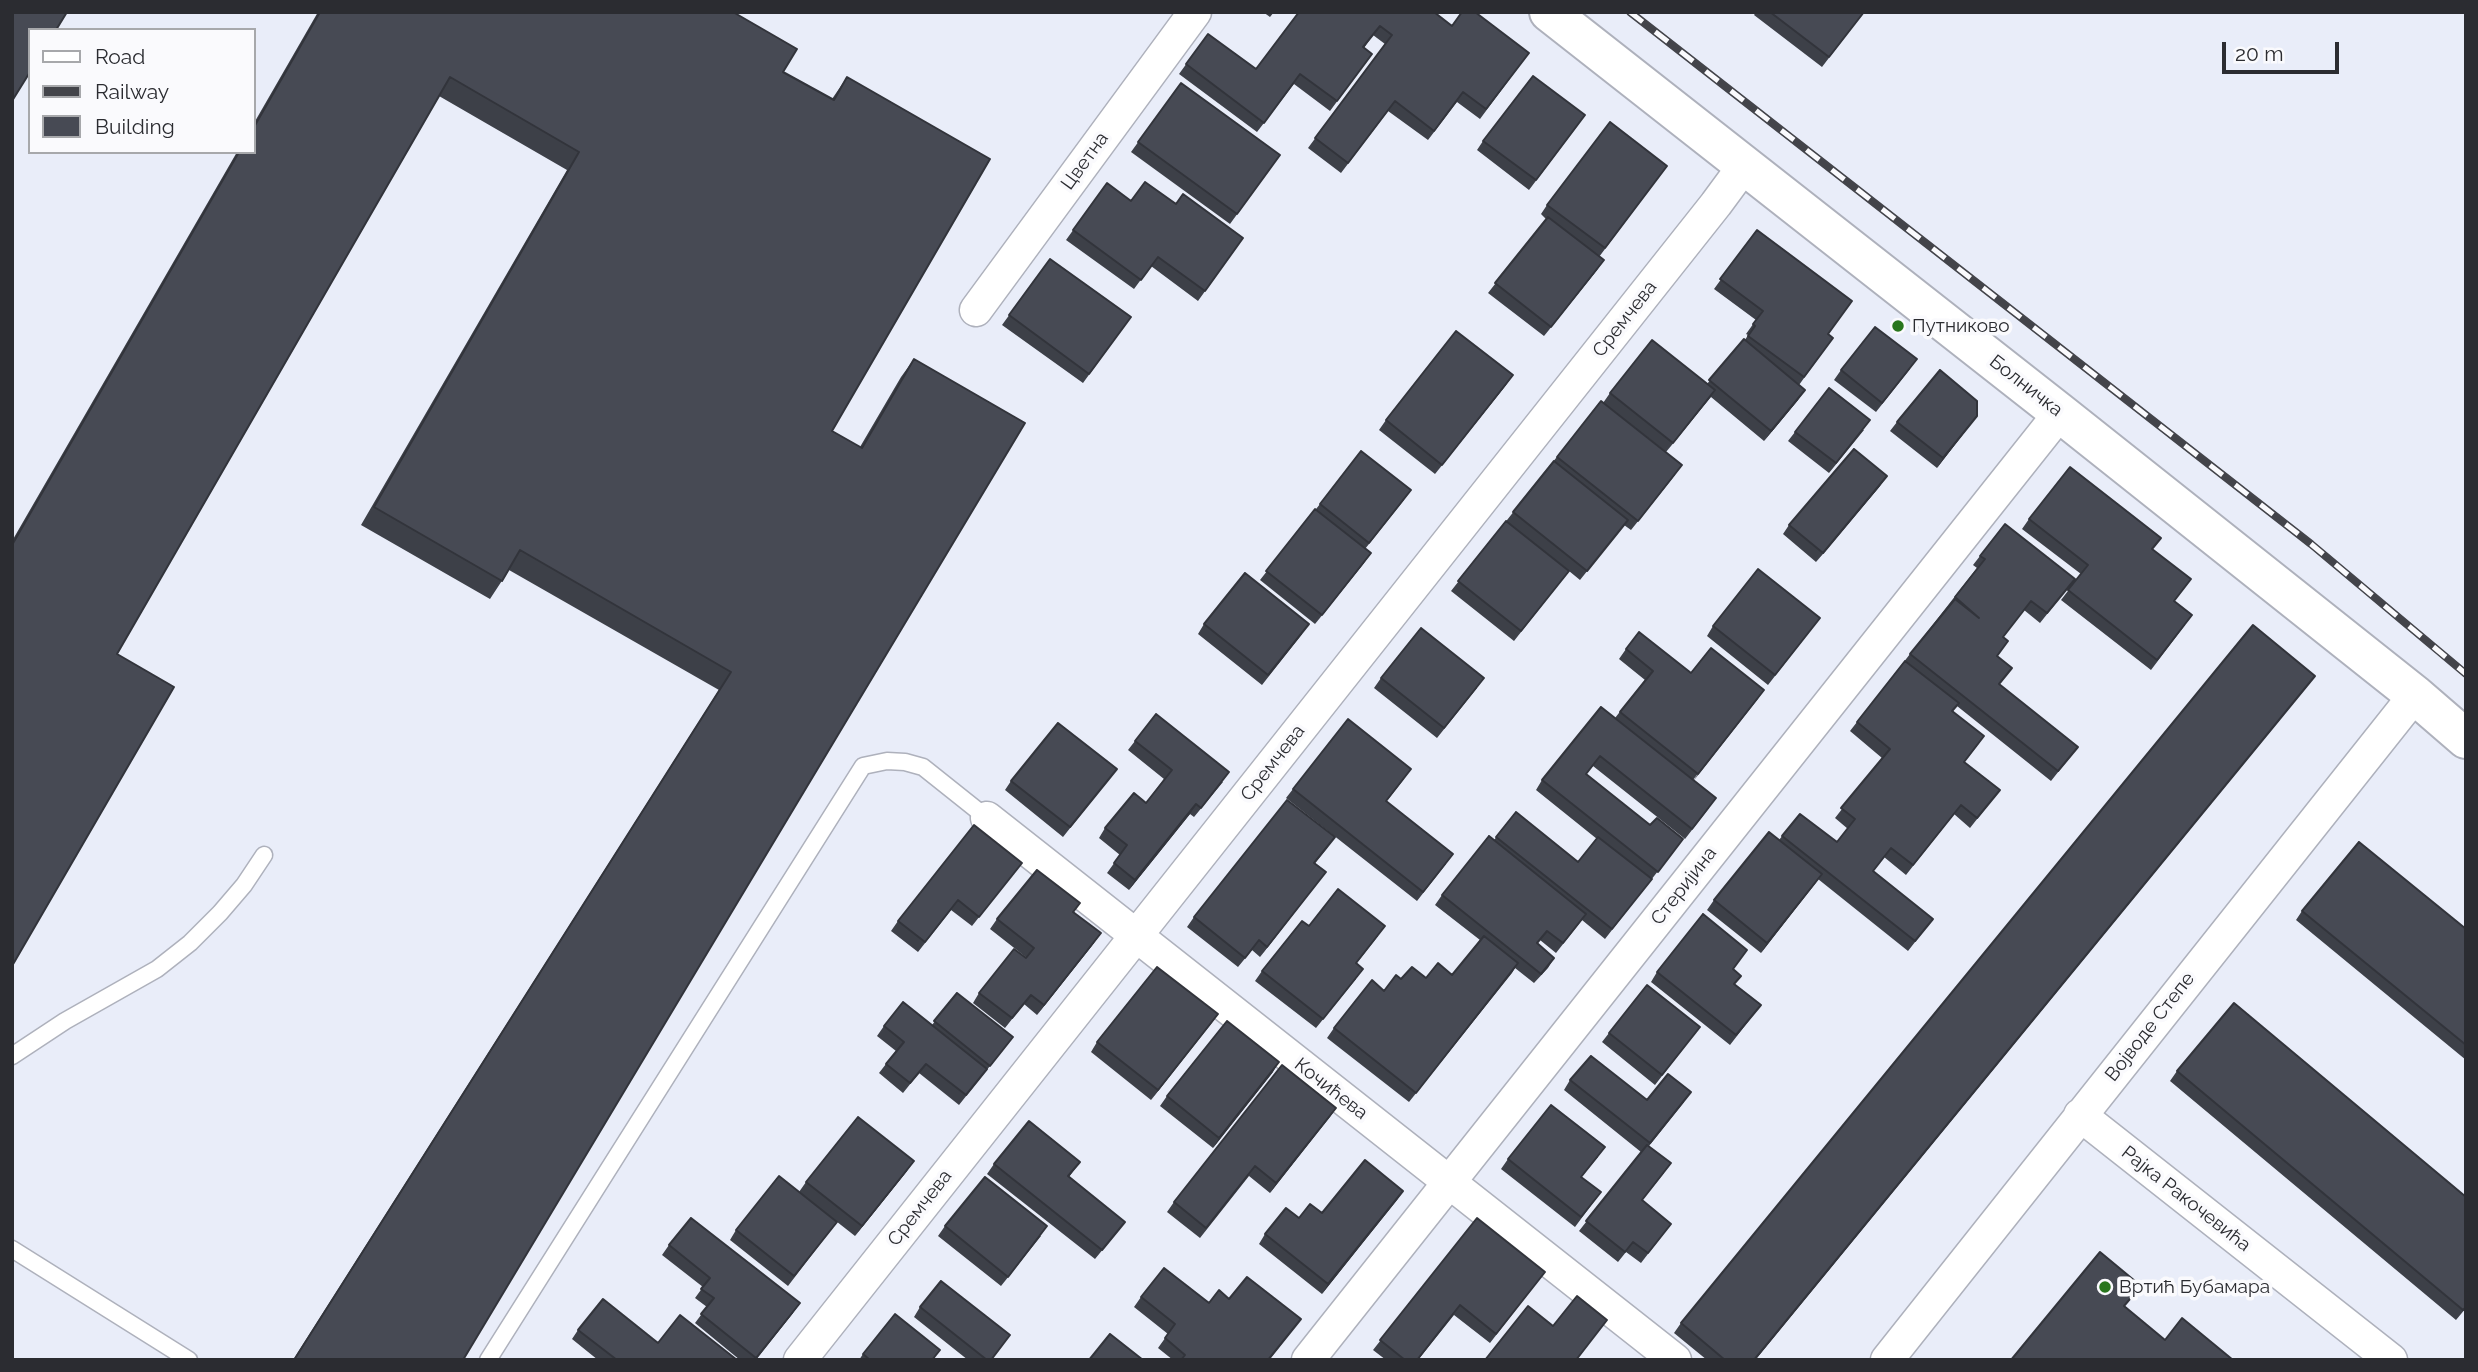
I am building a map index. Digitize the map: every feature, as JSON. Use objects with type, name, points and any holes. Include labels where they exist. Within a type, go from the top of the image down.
[{"type":"street","name":"Цветна","points":[[976,310],[1195,12]]},
{"type":"street","name":"Болничка","points":[[1549,12],[2060,413],[2415,695],[2466,739]]},
{"type":"street","name":"Сремчева","points":[[800,1360],[1744,166]]},
{"type":"street","name":"Стеријина","points":[[1308,1360],[2060,413]]},
{"type":"street","name":"Војводе Степе","points":[[1887,1360],[2415,695]]},
{"type":"street","name":"Кочићева","points":[[987,818],[1675,1360]]},
{"type":"street","name":"Рајка Ракочевића","points":[[2080,1115],[2391,1360]]},
{"type":"lane","points":[[488,1360],[863,766],[887,761],[923,767],[987,818]]},
{"type":"lane","points":[[12,1056],[65,1021],[156,969],[190,943],[228,904],[264,855]]},
{"type":"lane","points":[[12,1249],[190,1360]]},
{"type":"building","points":[[12,12],[67,12],[57,28],[28,28],[28,75],[12,101]]},
{"type":"building","points":[[320,12],[733,12],[797,49],[783,72],[834,100],[847,77],[990,159],[832,431],[862,448],[914,359],[1025,423],[463,1360],[294,1360],[731,672],[520,550],[502,581],[374,507],[579,152],[450,77],[117,654],[174,687],[12,966],[12,545],[238,154],[256,154],[256,124]]},
{"type":"building","points":[[1299,12],[1434,12],[1452,26],[1462,12],[1475,12],[1529,53],[1486,109],[1463,92],[1434,131],[1395,101],[1348,163],[1315,138],[1392,35],[1380,26],[1363,47],[1372,54],[1337,101],[1300,74],[1264,123],[1186,64],[1208,34],[1256,69]]},
{"type":"building","points":[[1770,12],[1864,12],[1829,57]]},
{"type":"building","points":[[1533,76],[1585,115],[1536,180],[1483,141]]},
{"type":"building","points":[[1181,83],[1280,155],[1237,214],[1138,142]]},
{"type":"building","points":[[1610,122],[1667,166],[1605,248],[1547,205]]},
{"type":"building","points":[[1145,182],[1176,204],[1183,194],[1243,238],[1205,291],[1158,257],[1141,280],[1073,230],[1107,183],[1131,201]]},
{"type":"building","points":[[1548,217],[1604,260],[1551,327],[1495,283]]},
{"type":"building","points":[[1757,230],[1852,301],[1828,334],[1833,338],[1804,377],[1748,336],[1763,311],[1720,279]]},
{"type":"building","points":[[1050,259],[1131,317],[1089,374],[1009,315]]},
{"type":"building","points":[[1875,327],[1917,359],[1882,403],[1841,370]]},
{"type":"building","points":[[1456,331],[1513,375],[1442,465],[1386,420]]},
{"type":"building","points":[[1744,339],[1805,390],[1771,431],[1709,380]]},
{"type":"building","points":[[1652,340],[1715,390],[1673,443],[1610,393]]},
{"type":"building","points":[[1940,370],[1977,401],[1977,416],[1943,458],[1897,422]]},
{"type":"building","points":[[1829,388],[1870,420],[1836,463],[1795,432]]},
{"type":"building","points":[[1601,401],[1682,465],[1638,521],[1557,457]]},
{"type":"building","points":[[1854,449],[1887,476],[1823,553],[1789,525]]},
{"type":"building","points":[[1361,451],[1411,490],[1369,543],[1320,504]]},
{"type":"building","points":[[1554,461],[1628,520],[1587,571],[1513,512]]},
{"type":"building","points":[[2070,467],[2161,538],[2152,549],[2191,579],[2174,601],[2192,615],[2157,660],[2068,590],[2088,565],[2029,519]]},
{"type":"building","points":[[1315,509],[1371,553],[1322,615],[1266,571]]},
{"type":"building","points":[[1506,521],[1569,571],[1521,631],[1458,581]]},
{"type":"building","points":[[2005,524],[2075,579],[2047,613],[2031,601],[2003,637],[2008,641],[1997,656],[2012,668],[1999,684],[2078,747],[2058,771],[1910,654],[1955,599],[1979,618],[1955,597],[1985,559],[1980,556]]},
{"type":"building","points":[[1758,569],[1820,618],[1775,675],[1713,626]]},
{"type":"building","points":[[1245,573],[1309,624],[1268,675],[1204,624]]},
{"type":"building","points":[[2253,625],[2315,676],[1754,1360],[1725,1360],[1681,1323]]},
{"type":"building","points":[[1421,628],[1484,678],[1444,728],[1381,678]]},
{"type":"building","points":[[1639,632],[1691,673],[1711,648],[1764,690],[1698,774],[1620,712],[1653,671],[1626,649]]},
{"type":"building","points":[[1905,661],[1959,703],[1952,711],[1984,736],[1964,762],[2000,790],[1977,818],[1961,805],[1913,865],[1891,848],[1873,871],[1933,919],[1915,941],[1782,836],[1800,814],[1837,842],[1855,819],[1841,808],[1890,749],[1857,722]]},
{"type":"building","points":[[1601,707],[1716,798],[1692,829],[1600,756],[1586,774],[1650,825],[1657,818],[1683,839],[1658,872],[1542,780]]},
{"type":"building","points":[[1156,714],[1229,772],[1201,808],[1196,804],[1135,880],[1114,863],[1127,845],[1105,828],[1134,793],[1146,803],[1172,770],[1135,741]]},
{"type":"building","points":[[1348,719],[1411,769],[1386,801],[1453,854],[1423,892],[1293,789]]},
{"type":"building","points":[[1058,723],[1117,769],[1070,827],[1011,781]]},
{"type":"building","points":[[1287,800],[1335,837],[1314,863],[1326,872],[1267,947],[1259,940],[1245,958],[1194,917]]},
{"type":"building","points":[[1516,812],[1578,862],[1598,837],[1652,879],[1612,929],[1496,837]]},
{"type":"building","points":[[974,825],[1022,863],[979,917],[958,900],[925,942],[898,921]]},
{"type":"building","points":[[1769,832],[1822,874],[1767,943],[1714,900]]},
{"type":"building","points":[[1489,836],[1586,914],[1563,943],[1547,931],[1537,943],[1554,958],[1541,974],[1442,895]]},
{"type":"building","points":[[2359,842],[2466,929],[2466,1045],[2302,911]]},
{"type":"building","points":[[1037,870],[1080,903],[1073,912],[1101,933],[1044,1005],[1031,995],[1012,1018],[979,993],[1014,949],[1026,958],[1034,948],[997,919]]},
{"type":"building","points":[[1338,889],[1385,926],[1356,963],[1363,969],[1323,1019],[1262,971],[1302,921],[1309,926]]},
{"type":"building","points":[[1703,914],[1747,950],[1733,969],[1741,976],[1734,984],[1761,1005],[1736,1035],[1657,972]]},
{"type":"building","points":[[1484,936],[1518,963],[1416,1093],[1334,1028],[1372,980],[1384,991],[1396,975],[1401,979],[1412,967],[1426,978],[1438,963],[1452,975]]},
{"type":"building","points":[[1157,967],[1218,1014],[1158,1090],[1097,1042]]},
{"type":"building","points":[[1647,985],[1700,1027],[1662,1075],[1609,1033]]},
{"type":"building","points":[[957,993],[1013,1037],[990,1066],[934,1021]]},
{"type":"building","points":[[903,1002],[987,1069],[966,1095],[926,1064],[910,1083],[886,1064],[904,1042],[884,1026]]},
{"type":"building","points":[[2234,1003],[2466,1197],[2466,1307],[2463,1310],[2177,1071]]},
{"type":"building","points":[[1227,1021],[1279,1062],[1219,1138],[1167,1096]]},
{"type":"building","points":[[1591,1056],[1647,1100],[1668,1074],[1691,1092],[1650,1143],[1570,1080]]},
{"type":"building","points":[[1282,1065],[1336,1108],[1276,1183],[1255,1166],[1206,1228],[1174,1202]]},
{"type":"building","points":[[1551,1105],[1605,1147],[1581,1177],[1601,1192],[1581,1217],[1508,1159]]},
{"type":"building","points":[[858,1117],[914,1161],[862,1226],[806,1182]]},
{"type":"building","points":[[1029,1121],[1080,1162],[1068,1176],[1125,1222],[1102,1250],[994,1164]]},
{"type":"building","points":[[1647,1145],[1671,1163],[1642,1200],[1671,1224],[1648,1253],[1633,1242],[1625,1252],[1586,1221]]},
{"type":"building","points":[[1365,1160],[1403,1191],[1328,1284],[1265,1234],[1286,1208],[1299,1218],[1310,1204],[1322,1213]]},
{"type":"building","points":[[779,1176],[837,1222],[794,1276],[736,1230]]},
{"type":"building","points":[[985,1177],[1047,1226],[1008,1277],[945,1226]]},
{"type":"building","points":[[691,1218],[800,1303],[756,1358],[701,1314],[714,1298],[701,1289],[710,1278],[669,1245]]},
{"type":"building","points":[[1477,1218],[1545,1272],[1496,1334],[1460,1305],[1417,1360],[1405,1360],[1380,1340]]},
{"type":"building","points":[[2100,1252],[2141,1286],[2124,1306],[2165,1340],[2182,1318],[2233,1360],[2011,1360]]},
{"type":"building","points":[[1164,1268],[1209,1303],[1219,1290],[1229,1299],[1247,1277],[1301,1319],[1268,1360],[1181,1360],[1185,1355],[1165,1338],[1175,1324],[1141,1297]]},
{"type":"building","points":[[941,1281],[1010,1335],[991,1360],[987,1360],[920,1307]]},
{"type":"building","points":[[1577,1296],[1607,1320],[1576,1360],[1485,1360],[1528,1306],[1553,1326]]},
{"type":"building","points":[[603,1299],[658,1343],[680,1315],[737,1360],[617,1360],[578,1330]]},
{"type":"building","points":[[895,1314],[940,1350],[932,1360],[870,1360],[863,1354]]},
{"type":"building","points":[[1110,1334],[1143,1360],[1089,1360]]},
{"type":"railway","points":[[1630,12],[2311,544],[2466,674]]},
{"type":"place","name":"Путниково","points":[[1898,326]]},
{"type":"place","name":"Вртић Бубамара","points":[[2105,1287]]}]
